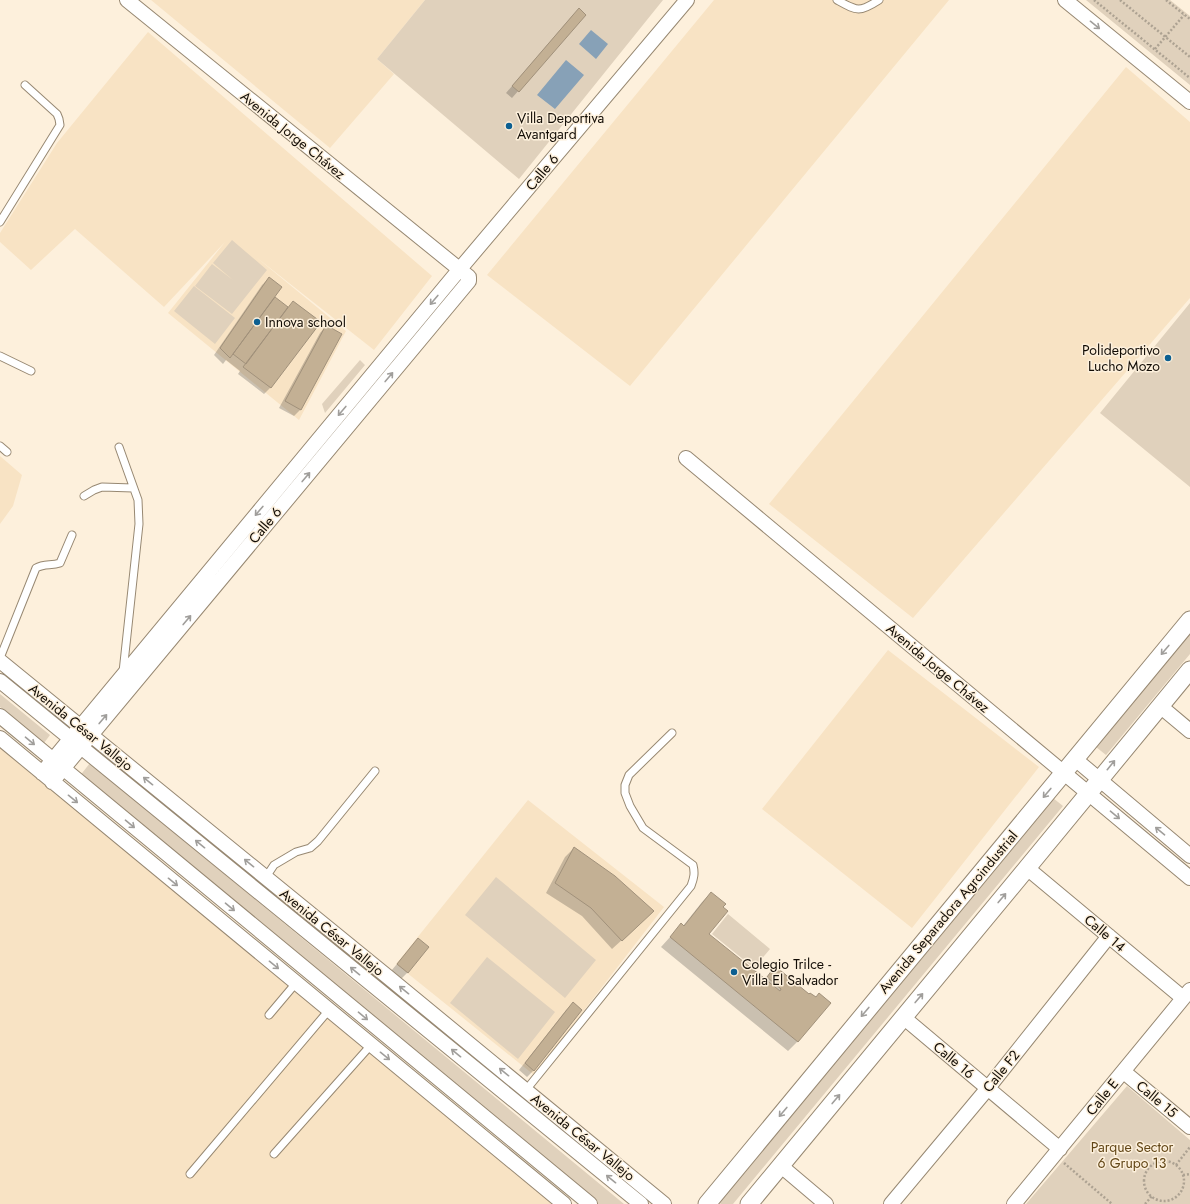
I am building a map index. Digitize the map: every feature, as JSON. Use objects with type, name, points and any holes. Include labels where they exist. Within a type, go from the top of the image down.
[{"type":"street","name":"Avenida Jorge Chávez","points":[[127,0],[459,270]]},
{"type":"street","name":"Calle 6","points":[[47,778],[57,764],[406,346],[459,270],[687,0]]},
{"type":"street","points":[[1065,0],[1190,102]]},
{"type":"street","name":"Avenida Jorge Chávez","points":[[686,458],[1064,772],[1094,786],[1190,856]]},
{"type":"street","name":"Avenida Separadora Agroindustrial","points":[[706,1204],[1190,620]]},
{"type":"street","name":"Avenida César Vallejo","points":[[0,659],[664,1204]]},
{"type":"street","name":"Calle 6","points":[[111,700],[123,676],[141,664]]},
{"type":"street","points":[[749,1204],[1190,670]]},
{"type":"street","name":"Avenida César Vallejo","points":[[0,681],[641,1204]]},
{"type":"street","points":[[1160,706],[1190,731]]},
{"type":"street","points":[[0,716],[590,1204]]},
{"type":"street","points":[[0,738],[564,1204]]},
{"type":"street","name":"Avenida Jorge Chávez","points":[[1075,759],[1094,786],[1190,878]]},
{"type":"street","name":"Calle 14","points":[[1027,868],[1109,936],[1186,994]]},
{"type":"street","name":"Calle F2","points":[[891,1204],[988,1088],[1109,936]]},
{"type":"street","name":"Calle E","points":[[1014,1204],[1124,1072],[1186,994]]},
{"type":"street","name":"Calle 16","points":[[903,1017],[988,1088],[1057,1152]]},
{"type":"street","name":"Calle 15","points":[[1124,1072],[1190,1127]]},
{"type":"street","points":[[781,1166],[826,1204]]},
{"type":"lane","points":[[836,0],[852,8],[860,10],[867,8],[879,0]]},
{"type":"lane","points":[[0,222],[60,125],[56,114],[25,85]]},
{"type":"lane","points":[[0,356],[31,371]]},
{"type":"lane","points":[[0,446],[7,452]]},
{"type":"lane","points":[[119,447],[138,500],[139,524],[123,676]]},
{"type":"lane","points":[[84,496],[102,487],[133,488]]},
{"type":"lane","points":[[0,659],[36,568],[40,565],[55,565],[60,562],[72,535]]},
{"type":"lane","points":[[526,1090],[694,880],[695,873],[692,865],[642,828],[625,793],[625,785],[629,775],[672,733]]},
{"type":"lane","points":[[266,877],[274,865],[296,852],[310,848],[318,841],[375,772]]},
{"type":"lane","points":[[269,1015],[296,983]]},
{"type":"lane","points":[[190,1174],[329,1010]]},
{"type":"lane","points":[[274,1154],[371,1044]]},
{"type":"path","points":[[1094,0],[1190,78]]},
{"type":"path","points":[[1120,0],[1190,57]]},
{"type":"path","points":[[1166,0],[1190,19]]},
{"type":"path","points":[[1155,50],[1184,15]]},
{"type":"path","points":[[1176,1165],[1190,1147]]},
{"type":"path","points":[[1057,1152],[1112,1204]]},
{"type":"path","points":[[1169,1161],[1180,1169],[1183,1175],[1184,1181],[1180,1193],[1170,1200],[1163,1202],[1152,1196],[1144,1185],[1146,1171],[1156,1162],[1169,1161]]},
{"type":"path","points":[[1183,1175],[1190,1174]]},
{"type":"path","points":[[1145,1204],[1152,1196]]},
{"type":"shaded area","points":[[151,0],[425,0],[377,59],[394,74],[330,148]]},
{"type":"shaded area","points":[[714,0],[949,0],[630,386],[487,275]]},
{"type":"shaded area","points":[[148,32],[432,276],[374,350],[256,257],[346,331],[299,420],[168,313],[225,242],[164,307],[75,229],[31,270],[0,242],[0,233],[57,143]]},
{"type":"shaded area","points":[[1126,67],[1190,122],[1190,298],[913,618],[769,504]]},
{"type":"shaded area","points":[[0,456],[22,475],[13,506],[0,524]]},
{"type":"shaded area","points":[[888,650],[1039,767],[912,928],[762,809]]},
{"type":"shaded area","points":[[0,745],[554,1204],[0,1204]]},
{"type":"shaded area","points":[[528,800],[664,907],[534,1075],[396,964]]},
{"type":"green space","name":"Villa Deportiva Avantgard","points":[[425,0],[663,0],[519,179],[377,59]]},
{"type":"green space","points":[[1086,0],[1170,0],[1190,16],[1190,85]]},
{"type":"green space","points":[[232,240],[267,270],[232,314],[195,286],[212,264],[233,280],[213,263]]},
{"type":"green space","points":[[194,286],[235,318],[215,344],[174,311]]},
{"type":"green space","name":"Polideportivo Lucho Mozo","points":[[1190,303],[1190,487],[1100,413]]},
{"type":"green space","points":[[360,360],[365,365],[325,413],[322,404]]},
{"type":"green space","points":[[1190,634],[1190,654],[1106,755],[1096,747]]},
{"type":"green space","points":[[0,694],[50,735],[44,743],[0,707]]},
{"type":"green space","points":[[90,763],[624,1204],[596,1204],[79,777]]},
{"type":"green space","points":[[1053,798],[1063,806],[733,1204],[721,1204],[718,1202]]},
{"type":"green space","points":[[496,877],[596,960],[565,998],[465,915]]},
{"type":"green space","points":[[728,914],[770,949],[754,968],[712,934]]},
{"type":"green space","points":[[487,957],[555,1012],[518,1059],[450,1003]]},
{"type":"green space","name":"Parque Sector 6 Grupo 13","points":[[1127,1086],[1190,1140],[1190,1204],[1026,1204]]},
{"type":"water","points":[[591,30],[608,44],[596,59],[579,44]]},
{"type":"water","points":[[566,60],[584,75],[555,109],[537,95]]},
{"type":"building","points":[[579,8],[586,15],[519,92],[512,86]]},
{"type":"building","points":[[269,277],[282,287],[230,358],[220,348]]},
{"type":"building","points":[[275,297],[288,307],[246,364],[233,354]]},
{"type":"building","points":[[293,301],[321,322],[271,388],[243,367]]},
{"type":"building","points":[[326,325],[342,334],[301,410],[285,401]]},
{"type":"building","points":[[574,847],[615,876],[654,911],[622,941],[591,908],[555,883]]},
{"type":"building","name":"Colegio Trilce - Villa El Salvador","points":[[711,892],[726,904],[723,907],[728,911],[709,934],[780,991],[781,989],[767,977],[775,966],[809,994],[810,993],[816,997],[819,993],[831,1003],[798,1042],[670,937],[681,923],[684,926]]},
{"type":"building","points":[[418,938],[429,947],[408,973],[397,964]]},
{"type":"building","points":[[573,1002],[582,1010],[534,1071],[525,1063]]},
{"type":"place","name":"Villa Deportiva Avantgard","points":[[509,126]]},
{"type":"place","name":"Innova school","points":[[257,322]]},
{"type":"place","name":"Polideportivo Lucho Mozo","points":[[1168,358]]},
{"type":"place","name":"Colegio Trilce - Villa El Salvador","points":[[734,972]]}]
